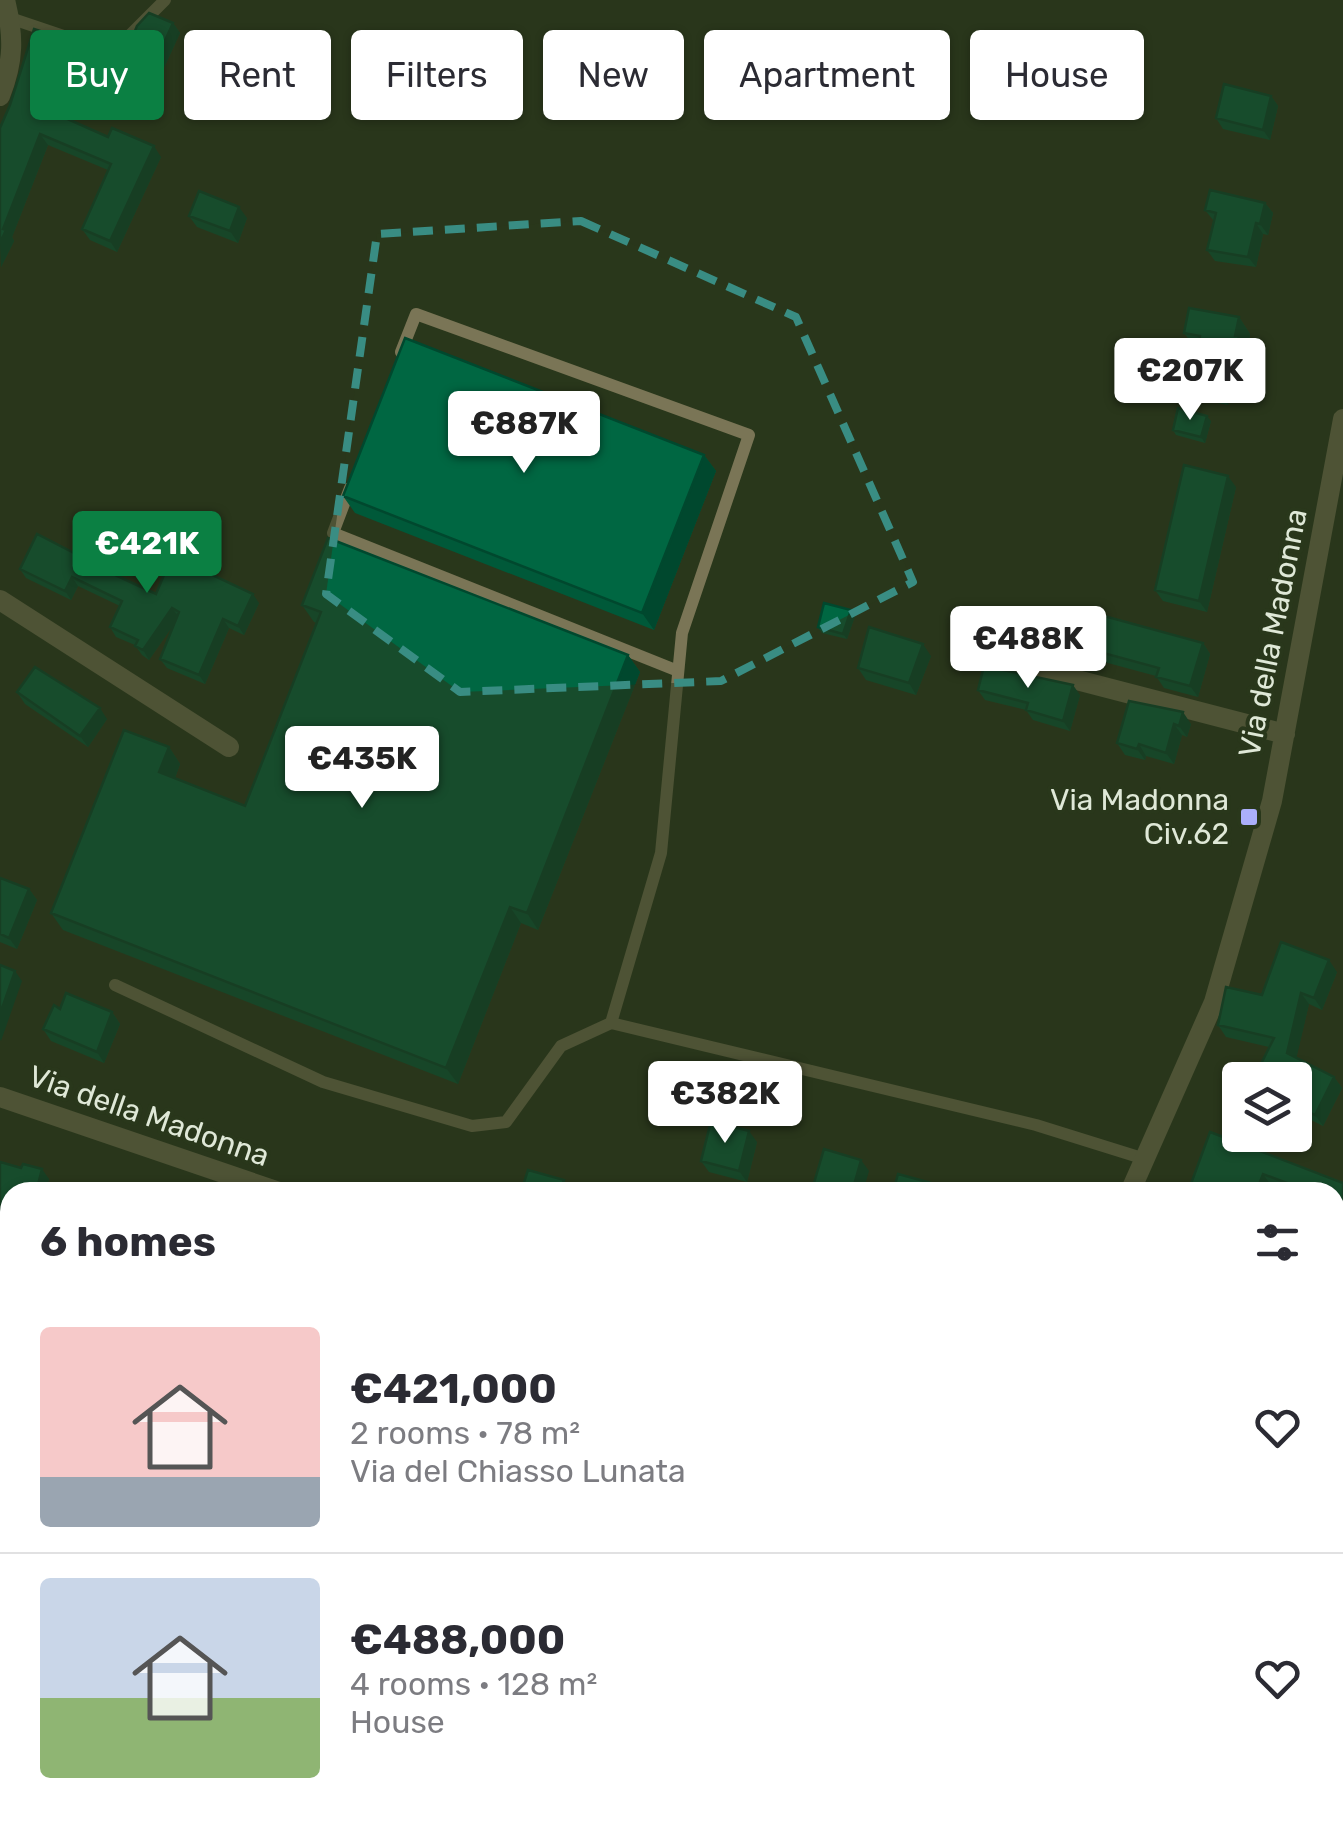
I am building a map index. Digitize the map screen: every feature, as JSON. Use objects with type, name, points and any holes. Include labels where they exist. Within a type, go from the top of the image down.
[{"type":"street","points":[[0,96],[8,76],[14,34],[8,9]]},
{"type":"street","name":"Via della Madonna","points":[[1135,1182],[1214,1002],[1272,801],[1343,419]]},
{"type":"street","points":[[0,600],[229,748]]},
{"type":"street","points":[[1019,665],[1285,734]]},
{"type":"street","name":"Via della Madonna","points":[[0,1097],[250,1182]]},
{"type":"lane","points":[[8,9],[105,50],[120,44],[165,0]]},
{"type":"lane","points":[[395,368],[416,314],[749,435],[682,632],[661,853],[611,1023]]},
{"type":"lane","points":[[354,478],[333,533],[678,672]]},
{"type":"lane","points":[[115,986],[323,1082],[472,1126],[506,1122],[561,1046],[611,1023],[1036,1125],[1146,1159]]},
{"type":"highlighted area","points":[[581,221],[796,317],[913,582],[721,681],[460,692],[326,594],[377,234]]},
{"type":"building","points":[[149,13],[173,23],[164,43],[164,30],[135,30]]},
{"type":"building","points":[[30,42],[30,120],[70,120],[108,137],[112,128],[154,146],[110,241],[82,229],[111,164],[40,134],[0,243],[0,128]]},
{"type":"building","points":[[1224,84],[1271,96],[1263,130],[1216,118]]},
{"type":"building","points":[[1210,190],[1265,203],[1248,257],[1207,250],[1216,213],[1205,210]]},
{"type":"building","points":[[199,191],[239,207],[230,231],[189,216]]},
{"type":"building","points":[[1189,308],[1239,317],[1235,336],[1239,336],[1236,350],[1241,351],[1234,387],[1190,383],[1200,336],[1184,333]]},
{"type":"building","points":[[405,338],[704,455],[642,613],[343,496]]},
{"type":"building","points":[[1178,408],[1207,416],[1201,437],[1173,430]]},
{"type":"building","points":[[1184,465],[1228,476],[1199,601],[1155,590]]},
{"type":"building","points":[[90,520],[113,530],[98,567],[156,594],[172,556],[253,594],[238,626],[223,619],[199,675],[160,659],[179,612],[172,608],[143,650],[135,646],[138,640],[110,627],[122,601],[72,577],[65,591],[20,569],[37,534],[76,554]]},
{"type":"building","points":[[328,538],[628,655],[527,913],[510,907],[446,1068],[51,913],[124,730],[169,747],[159,772],[245,806],[321,612],[302,605]]},
{"type":"building","points":[[824,603],[851,610],[843,634],[818,627]]},
{"type":"building","points":[[1082,610],[1203,643],[1190,686],[1156,677],[1159,668],[1074,645]]},
{"type":"building","points":[[869,627],[923,644],[909,683],[858,668]]},
{"type":"building","points":[[984,666],[1073,685],[1063,721],[1026,710],[1028,703],[978,690]]},
{"type":"building","points":[[35,667],[100,708],[80,736],[17,692]]},
{"type":"building","points":[[1129,701],[1183,712],[1179,726],[1174,724],[1166,753],[1139,744],[1137,749],[1117,743]]},
{"type":"building","points":[[0,878],[29,889],[9,938],[0,934]]},
{"type":"building","points":[[1281,942],[1329,960],[1314,998],[1301,993],[1287,1053],[1305,1062],[1262,1062],[1274,1038],[1218,1025],[1226,987],[1262,995]]},
{"type":"building","points":[[0,965],[15,971],[0,1014]]},
{"type":"building","points":[[66,993],[112,1012],[97,1052],[43,1029],[54,1005],[60,1009]]},
{"type":"building","points":[[1312,1066],[1334,1077],[1315,1115],[1312,1114]]},
{"type":"building","points":[[711,1121],[749,1131],[739,1171],[701,1161]]},
{"type":"building","points":[[1210,1132],[1222,1137],[1222,1152],[1262,1152],[1340,1182],[1284,1182],[1263,1174],[1260,1182],[1192,1182]]},
{"type":"building","points":[[824,1149],[861,1160],[855,1182],[814,1182]]},
{"type":"building","points":[[0,1162],[42,1169],[39,1182],[0,1182]]},
{"type":"building","points":[[528,1170],[564,1180],[563,1182],[524,1182]]},
{"type":"building","points":[[898,1174],[927,1182],[896,1182]]},
{"type":"place","name":"Via Madonna Civ.62","points":[[1249,817]]}]
